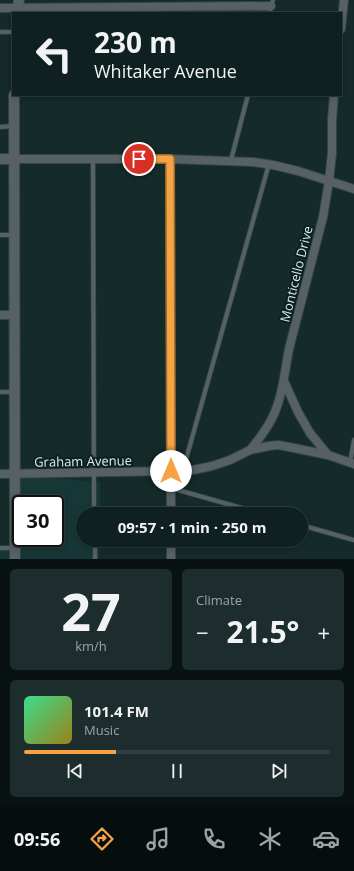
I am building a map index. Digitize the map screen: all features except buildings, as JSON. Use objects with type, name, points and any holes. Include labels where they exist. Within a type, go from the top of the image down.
[{"type":"street","points":[[342,19],[344,0]]},
{"type":"street","points":[[0,8],[91,3],[271,6]]},
{"type":"street","points":[[14,96],[15,559]]},
{"type":"street","name":"Monticello Drive","points":[[250,450],[267,428],[274,415],[284,381],[289,349],[323,217],[332,153],[334,96]]},
{"type":"street","points":[[0,159],[231,160],[269,164],[298,170],[354,189]]},
{"type":"street","points":[[170,159],[171,507]]},
{"type":"street","points":[[0,315],[14,315]]},
{"type":"street","points":[[284,381],[298,412],[310,432],[328,455]]},
{"type":"street","name":"Graham Avenue","points":[[0,474],[183,470],[212,466],[230,460],[250,450],[278,445],[328,455],[352,463]]},
{"type":"street","points":[[171,547],[171,559]]},
{"type":"lane","points":[[0,32],[12,32]]},
{"type":"lane","points":[[231,160],[248,96]]},
{"type":"lane","points":[[0,127],[14,126]]},
{"type":"lane","points":[[92,159],[94,507]]},
{"type":"lane","points":[[183,470],[269,164]]},
{"type":"lane","points":[[0,235],[14,235]]},
{"type":"lane","points":[[0,392],[14,392]]},
{"type":"lane","points":[[352,463],[354,440]]},
{"type":"lane","points":[[171,488],[238,507]]},
{"type":"lane","points":[[308,527],[354,540]]},
{"type":"lane","points":[[94,547],[95,559]]},
{"type":"lane","points":[[0,548],[15,548]]},
{"type":"shaded area","points":[[14,474],[100,482],[100,507],[76,507],[76,547],[100,547],[99,559],[0,559],[0,548],[64,547],[64,495],[14,495]]},
{"type":"route","points":[[139,159],[170,159],[171,471]]}]
